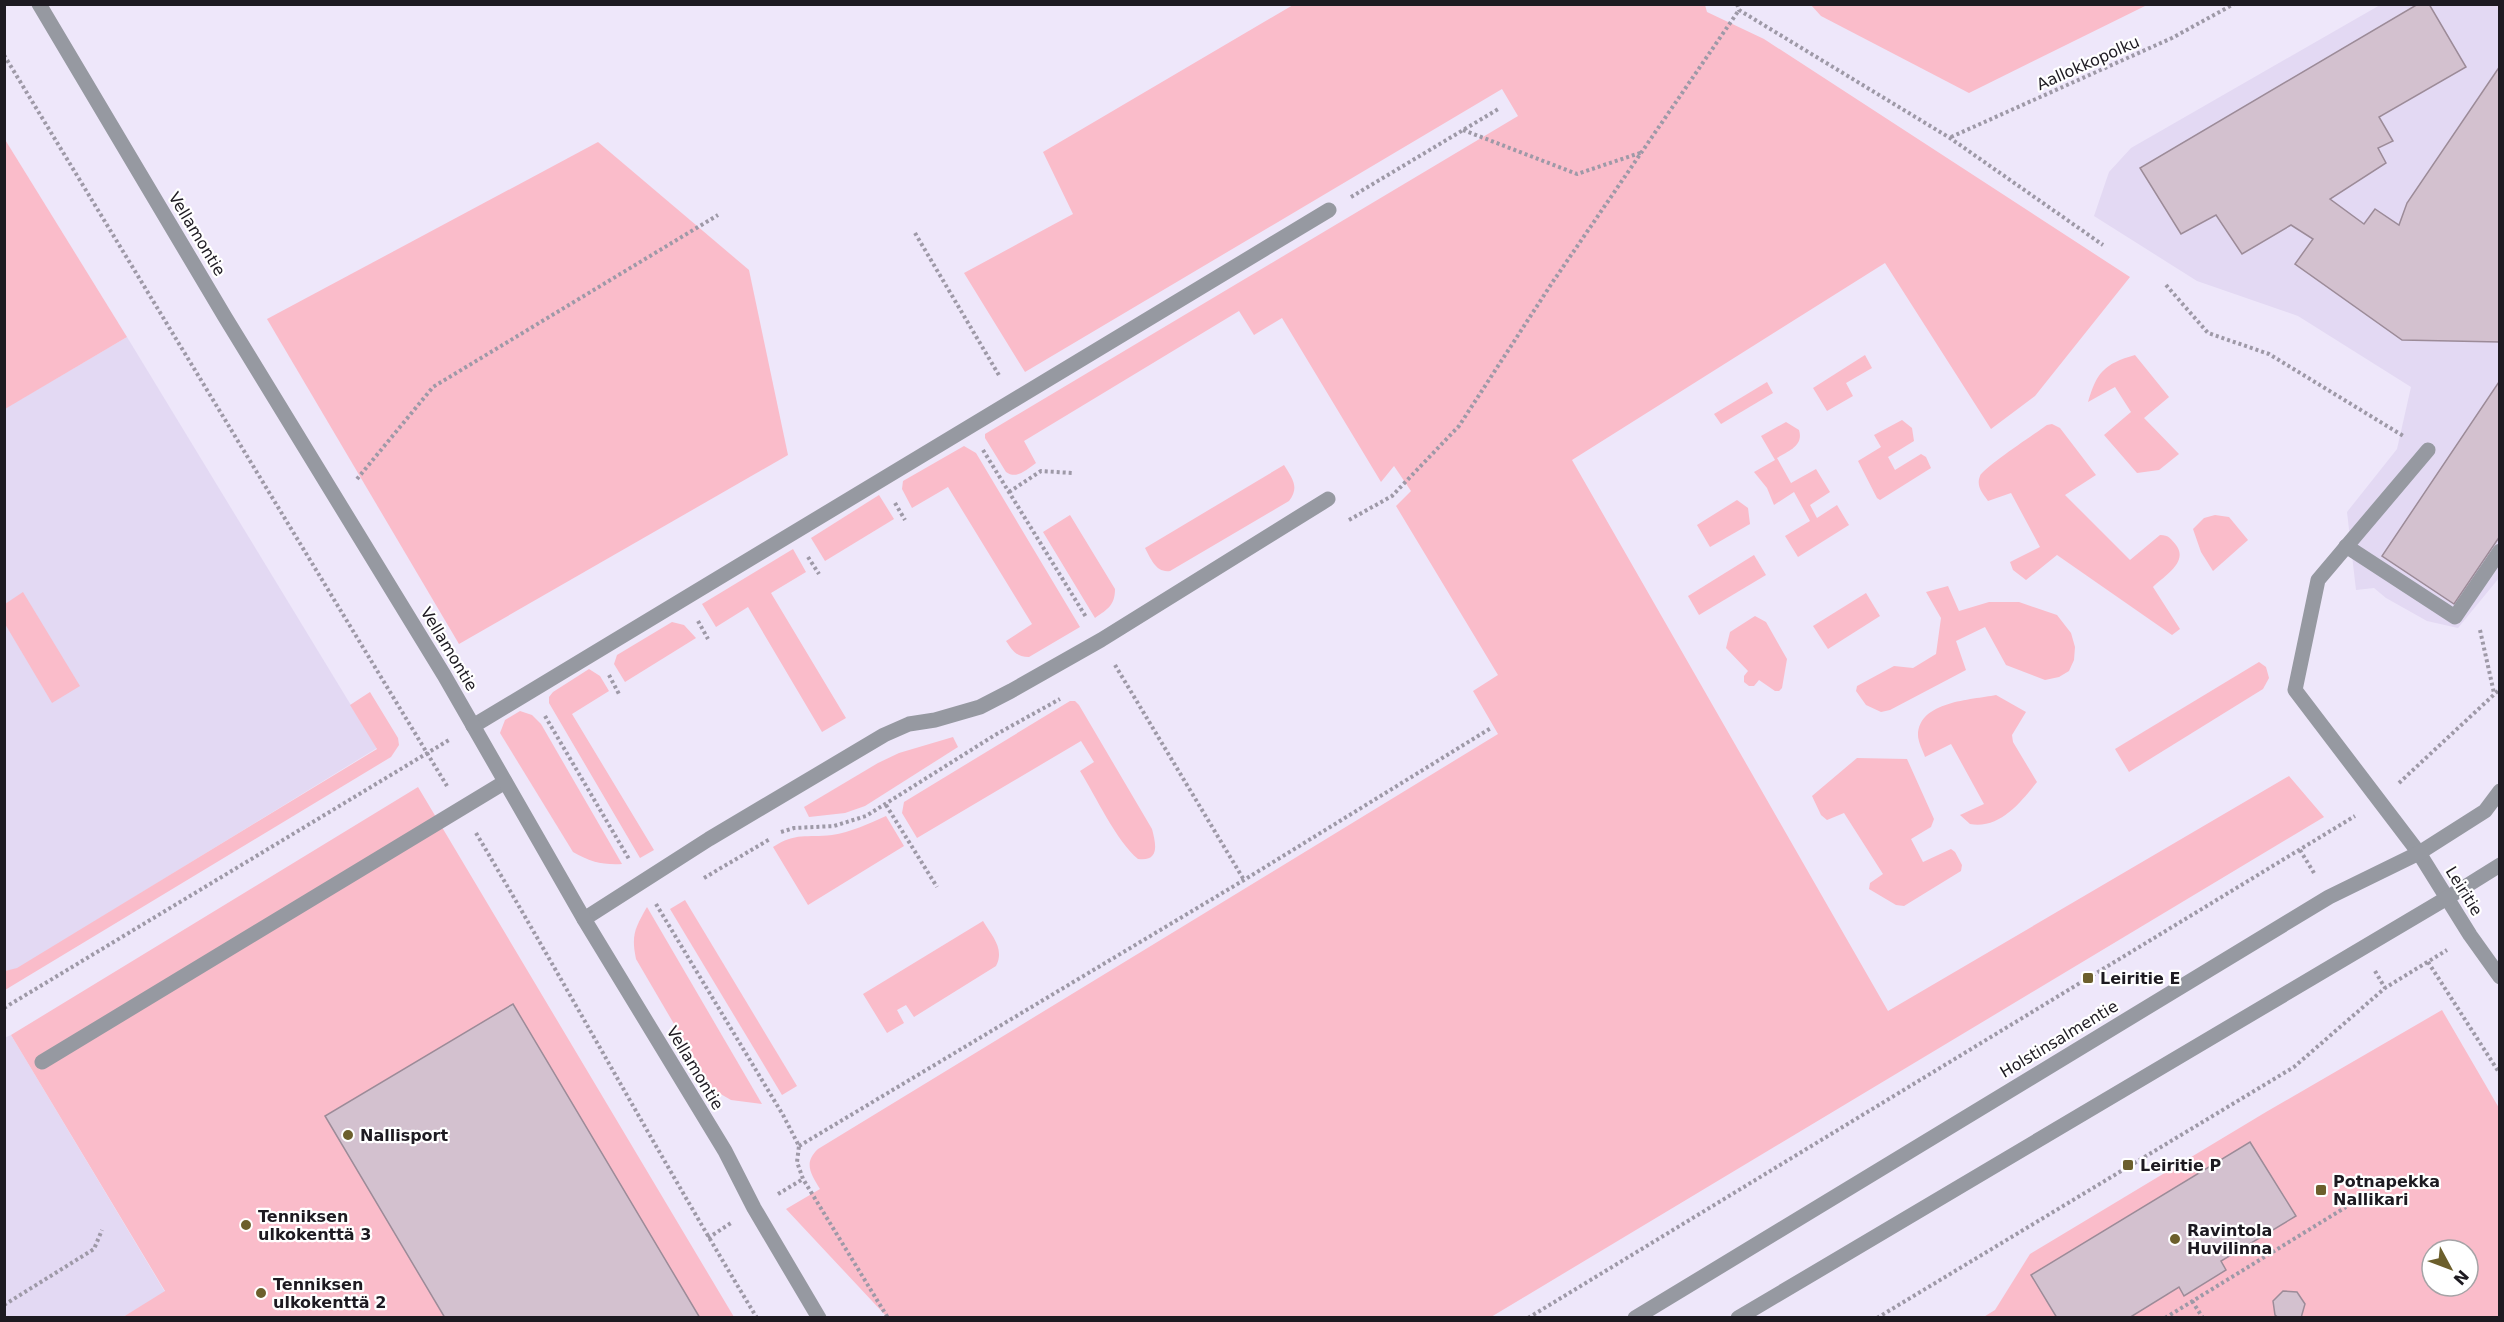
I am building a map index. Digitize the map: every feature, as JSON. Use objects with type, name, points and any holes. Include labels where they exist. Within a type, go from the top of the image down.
[{"type":"street","name":"Vellamontie","points":[[39,4],[439,667],[584,919],[725,1151],[754,1208],[819,1317]]},
{"type":"street","points":[[473,726],[1329,210]]},
{"type":"street","name":"Leiritie","points":[[2428,450],[2318,580],[2295,690],[2420,853],[2470,935],[2499,977]]},
{"type":"street","points":[[584,919],[642,881],[884,735],[909,724],[935,720],[980,707],[1011,691],[1101,640],[1328,499]]},
{"type":"street","points":[[2346,546],[2455,617],[2499,551]]},
{"type":"street","points":[[42,1062],[505,782]]},
{"type":"street","name":"Holstinsalmentie","points":[[1635,1317],[2329,897],[2420,853],[2485,811],[2499,791]]},
{"type":"street","points":[[1738,1317],[2447,898],[2499,865]]},
{"type":"path","points":[[1737,4],[1739,10],[1950,138],[2103,245]]},
{"type":"path","name":"Aallokkopolku","points":[[1950,138],[2172,38],[2234,4]]},
{"type":"path","points":[[4,55],[547,952],[708,1238],[757,1317]]},
{"type":"path","points":[[1329,210],[1500,108]]},
{"type":"path","points":[[1463,130],[1577,174],[1644,152]]},
{"type":"path","points":[[338,502],[433,387],[718,215]]},
{"type":"path","points":[[915,233],[1014,400]]},
{"type":"path","points":[[2166,285],[2208,333],[2269,354],[2428,450]]},
{"type":"path","points":[[1009,492],[1041,471],[1072,473]]},
{"type":"path","points":[[2464,603],[2476,610],[2494,693]]},
{"type":"path","points":[[1528,1317],[2380,801],[2499,689]]},
{"type":"path","points":[[531,692],[783,1115],[799,1146],[797,1162],[803,1179],[888,1317]]},
{"type":"path","points":[[4,1008],[426,752],[473,726]]},
{"type":"path","points":[[799,1146],[1244,880],[1491,728]]},
{"type":"path","points":[[886,805],[937,887]]},
{"type":"path","points":[[1877,1317],[2294,1067],[2385,988],[2470,935]]},
{"type":"path","points":[[2428,963],[2499,1074]]},
{"type":"path","points":[[2164,1317],[2346,1207]]},
{"type":"path","points":[[4,1305],[94,1249],[102,1230]]},
{"type":"path","points":[[2192,1301],[2203,1317]]},
{"type":"shaded area","points":[[1293,5],[1705,5],[1707,12],[1764,39],[2130,277],[2035,396],[1991,429],[1885,263],[1572,460],[1888,1011],[2289,776],[2324,817],[1491,1317],[887,1317],[786,1209],[820,1189],[810,1169],[813,1154],[818,1149],[1498,734],[1473,691],[1498,675],[1396,506],[1411,491],[1394,466],[1381,482],[1282,318],[1254,335],[1239,311],[1024,441],[1036,463],[1022,473],[1014,475],[1006,472],[985,438],[985,434],[1518,116],[1502,89],[1025,372],[964,273],[1073,214],[1043,152]]},
{"type":"shaded area","points":[[1811,5],[2147,5],[1969,93],[1821,16]]},
{"type":"shaded area","points":[[2380,5],[2499,5],[2499,578],[2458,628],[2427,621],[2386,598],[2374,588],[2356,590],[2347,512],[2397,449],[2411,387],[2298,316],[2197,281],[2094,216],[2109,172],[2131,148]]},
{"type":"shaded area","points":[[4,138],[127,337],[5,409],[4,409]]},
{"type":"shaded area","points":[[598,142],[749,270],[788,455],[459,644],[267,319]]},
{"type":"shaded area","points":[[127,337],[377,748],[17,969],[5,971],[4,409]]},
{"type":"shaded area","points":[[1865,355],[1872,368],[1846,383],[1853,396],[1827,411],[1813,388]]},
{"type":"shaded area","points":[[2135,355],[2169,397],[2144,418],[2179,454],[2159,470],[2137,473],[2104,435],[2131,412],[2115,387],[2088,402],[2095,383],[2103,371],[2116,362]]},
{"type":"shaded area","points":[[1767,382],[1773,393],[1721,424],[1714,414]]},
{"type":"shaded area","points":[[1902,420],[1912,428],[1914,441],[1888,457],[1895,470],[1921,454],[1926,457],[1931,468],[1880,500],[1858,461],[1881,447],[1874,435]]},
{"type":"shaded area","points":[[1786,422],[1799,430],[1800,436],[1794,447],[1777,458],[1791,483],[1816,469],[1830,492],[1810,505],[1817,518],[1837,505],[1849,525],[1798,557],[1785,536],[1810,521],[1794,492],[1774,505],[1767,488],[1754,472],[1775,460],[1761,436]]},
{"type":"shaded area","points":[[2052,424],[2060,428],[2096,475],[2065,495],[2130,560],[2160,535],[2168,537],[2176,545],[2179,551],[2177,563],[2153,587],[2180,629],[2172,635],[2057,555],[2026,580],[2013,570],[2010,562],[2040,547],[2011,493],[1988,501],[1980,489],[1980,476],[2000,458],[2047,425]]},
{"type":"shaded area","points":[[964,446],[976,453],[1080,627],[1029,657],[1018,655],[1006,641],[1032,624],[948,487],[912,508],[902,489],[903,481]]},
{"type":"shaded area","points":[[1284,465],[1292,478],[1294,487],[1289,501],[1170,571],[1161,570],[1154,564],[1145,548]]},
{"type":"shaded area","points":[[879,495],[894,519],[825,561],[811,538]]},
{"type":"shaded area","points":[[1737,500],[1748,508],[1750,524],[1710,547],[1697,525]]},
{"type":"shaded area","points":[[1070,515],[1115,589],[1114,599],[1110,606],[1095,618],[1043,532]]},
{"type":"shaded area","points":[[2215,515],[2229,517],[2248,540],[2213,571],[2201,552],[2193,529],[2204,518]]},
{"type":"shaded area","points":[[793,549],[806,572],[771,593],[846,718],[822,732],[748,607],[716,627],[702,604]]},
{"type":"shaded area","points":[[1754,555],[1766,575],[1699,615],[1688,596]]},
{"type":"shaded area","points":[[1948,586],[1959,611],[1989,602],[2019,602],[2057,615],[2071,633],[2075,647],[2074,660],[2069,671],[2059,677],[2045,680],[2006,665],[1985,627],[1956,641],[1966,670],[1890,710],[1881,712],[1866,705],[1856,691],[1857,686],[1894,666],[1913,668],[1936,654],[1941,618],[1926,592]]},
{"type":"shaded area","points":[[23,592],[80,686],[52,703],[5,624],[5,604]]},
{"type":"shaded area","points":[[1866,593],[1880,616],[1828,649],[1813,626]]},
{"type":"shaded area","points":[[1755,616],[1766,622],[1787,659],[1782,688],[1779,691],[1775,691],[1759,680],[1754,686],[1749,686],[1744,682],[1744,676],[1748,671],[1726,648],[1730,632]]},
{"type":"shaded area","points":[[672,622],[684,625],[696,638],[625,682],[614,664],[617,655]]},
{"type":"shaded area","points":[[2259,662],[2266,667],[2269,678],[2263,689],[2129,772],[2115,749]]},
{"type":"shaded area","points":[[589,669],[600,676],[609,691],[572,714],[654,850],[640,858],[549,703],[549,697],[553,692]]},
{"type":"shaded area","points":[[370,692],[398,738],[399,745],[391,757],[5,990],[5,971],[17,968],[377,749],[350,705]]},
{"type":"shaded area","points":[[1996,695],[2026,712],[2012,735],[2013,742],[2037,782],[2008,813],[1991,822],[1970,824],[1960,815],[1984,804],[1951,744],[1925,757],[1918,735],[1927,715],[1937,709],[1948,704]]},
{"type":"shaded area","points":[[1070,701],[1075,701],[1079,705],[1152,829],[1155,851],[1150,858],[1138,859],[1122,841],[1107,818],[1080,771],[1094,762],[1081,741],[917,838],[902,813],[904,802]]},
{"type":"shaded area","points":[[520,711],[532,715],[541,724],[622,864],[597,862],[573,852],[500,733],[505,720]]},
{"type":"shaded area","points":[[953,737],[958,747],[865,806],[845,813],[809,817],[804,807],[878,763],[899,753]]},
{"type":"shaded area","points":[[1857,758],[1907,759],[1934,819],[1931,827],[1911,839],[1923,862],[1951,849],[1962,865],[1961,871],[1904,906],[1896,905],[1869,889],[1870,883],[1883,874],[1844,813],[1827,820],[1821,815],[1812,796]]},
{"type":"shaded area","name":"Nallisport","points":[[418,787],[734,1317],[123,1317],[165,1291],[11,1035]]},
{"type":"shaded area","points":[[886,816],[904,846],[808,905],[773,847],[795,837],[846,832]]},
{"type":"shaded area","points":[[685,900],[797,1086],[782,1095],[670,909]]},
{"type":"shaded area","points":[[647,907],[762,1104],[731,1100],[712,1089],[636,959],[635,932]]},
{"type":"shaded area","points":[[983,921],[998,948],[996,966],[914,1017],[906,1005],[897,1010],[904,1023],[887,1033],[863,994]]},
{"type":"shaded area","points":[[2442,1010],[2499,1108],[2499,1317],[1982,1318],[1995,1310],[2030,1254],[2266,1112]]},
{"type":"shaded area","points":[[11,1035],[165,1292],[123,1317],[5,1318],[4,1038]]},
{"type":"building","points":[[2418,4],[2429,4],[2466,67],[2379,117],[2393,141],[2378,148],[2386,163],[2330,199],[2364,224],[2375,209],[2399,225],[2407,203],[2500,66],[2500,342],[2402,340],[2295,264],[2313,239],[2291,225],[2242,254],[2216,215],[2181,234],[2140,168]]},
{"type":"building","points":[[2500,377],[2500,536],[2454,604],[2382,556],[2499,382]]},
{"type":"building","points":[[513,1004],[700,1318],[445,1318],[325,1116]]},
{"type":"building","name":"Ravintola Huvilinna","points":[[2250,1142],[2296,1216],[2221,1261],[2226,1270],[2184,1296],[2179,1287],[2129,1318],[2057,1318],[2031,1275]]},
{"type":"building","points":[[2283,1291],[2297,1292],[2305,1304],[2301,1318],[2279,1318],[2275,1315],[2273,1301]]},
{"type":"place","name":"Leiritie E","points":[[2088,978]]},
{"type":"place","name":"Nallisport","points":[[348,1135]]},
{"type":"place","name":"Leiritie P","points":[[2128,1165]]},
{"type":"place","name":"Potnapekka Nallikari","points":[[2321,1190]]},
{"type":"place","name":"Tenniksen ulkokenttä 3","points":[[246,1225]]},
{"type":"place","name":"Ravintola Huvilinna","points":[[2175,1239]]},
{"type":"place","name":"Tenniksen ulkokenttä 2","points":[[261,1293]]}]
